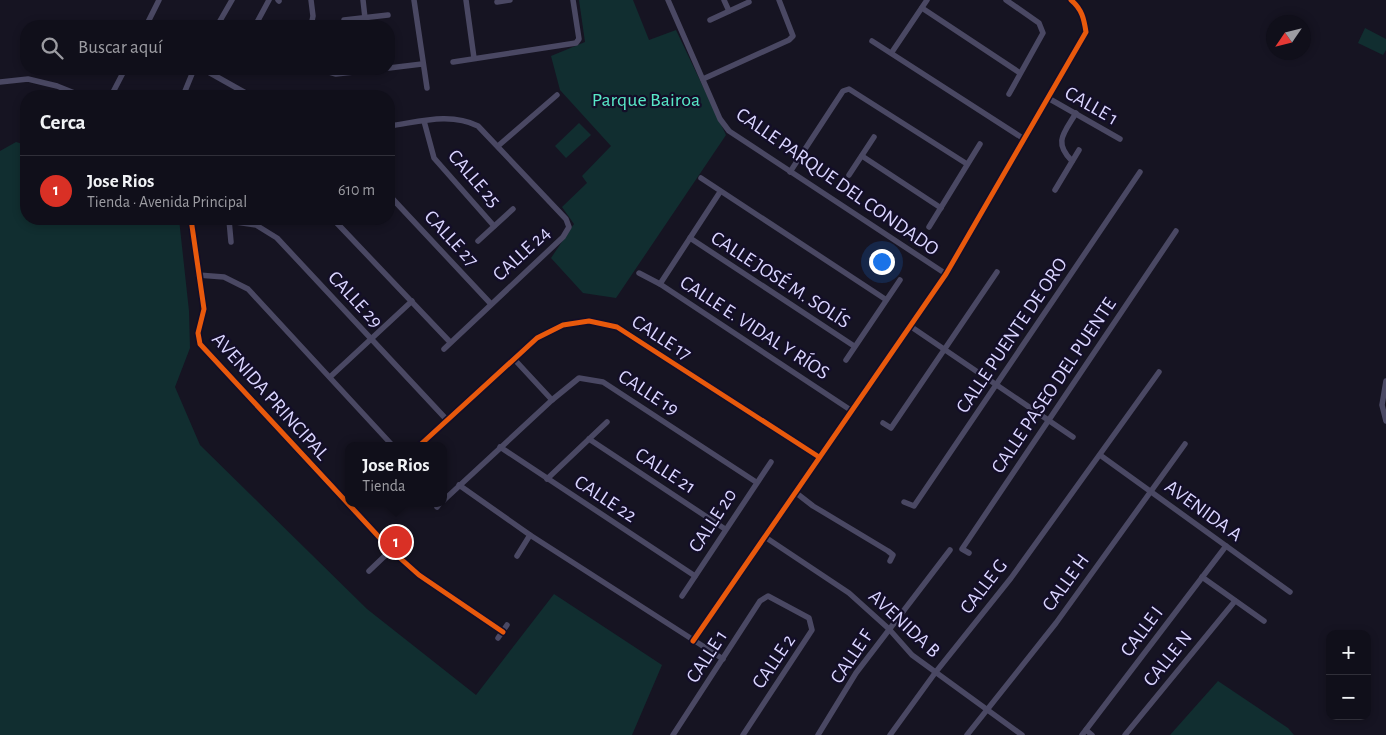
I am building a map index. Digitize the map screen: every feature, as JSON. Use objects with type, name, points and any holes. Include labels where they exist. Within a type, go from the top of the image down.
[{"type":"street","points":[[149,20],[159,0]]},
{"type":"street","points":[[220,20],[232,0]]},
{"type":"street","points":[[258,20],[270,0]]},
{"type":"street","points":[[311,0],[312,20]]},
{"type":"street","points":[[363,0],[365,18]]},
{"type":"street","points":[[414,0],[427,88]]},
{"type":"street","points":[[466,0],[474,58]]},
{"type":"street","points":[[497,2],[510,0]]},
{"type":"street","points":[[453,62],[576,43],[579,39],[573,0]]},
{"type":"street","name":"CALLE PARQUE DEL CONDADO","points":[[668,0],[720,119],[729,131],[946,274]]},
{"type":"street","points":[[724,0],[729,10]]},
{"type":"street","points":[[703,78],[781,44],[793,36],[779,0]]},
{"type":"street","points":[[892,52],[927,0]]},
{"type":"street","points":[[1006,0],[1039,23],[1043,33],[1009,94]]},
{"type":"street","points":[[693,641],[946,274],[1086,32],[1084,18],[1077,5],[1071,0]]},
{"type":"street","points":[[710,20],[749,2]]},
{"type":"street","points":[[922,8],[1020,72]]},
{"type":"street","points":[[344,20],[388,15]]},
{"type":"street","points":[[872,40],[1024,139]]},
{"type":"street","points":[[395,67],[422,64]]},
{"type":"street","points":[[114,90],[122,75]]},
{"type":"street","points":[[185,90],[192,75]]},
{"type":"street","points":[[214,75],[240,90]]},
{"type":"street","points":[[0,82],[28,80],[67,90]]},
{"type":"street","points":[[790,172],[843,91],[849,89],[967,164]]},
{"type":"street","points":[[498,146],[557,96]]},
{"type":"street","name":"CALLE 1","points":[[1048,98],[1120,139]]},
{"type":"street","points":[[1072,161],[1061,145],[1060,140],[1076,114]]},
{"type":"street","name":"CALLE 24","points":[[395,125],[450,118],[465,120],[478,126],[566,219],[570,227],[563,237],[444,349]]},
{"type":"street","name":"CALLE 25","points":[[424,121],[434,158],[494,226]]},
{"type":"street","points":[[849,175],[874,137]]},
{"type":"street","points":[[930,227],[980,144]]},
{"type":"street","points":[[1055,190],[1079,150]]},
{"type":"street","points":[[862,156],[941,208]]},
{"type":"street","name":"CALLE PUENTE DE ORO","points":[[904,502],[914,506],[1140,172]]},
{"type":"street","points":[[701,178],[885,299]]},
{"type":"street","points":[[660,284],[720,192]]},
{"type":"street","name":"CALLE 27","points":[[395,202],[491,304]]},
{"type":"street","points":[[478,241],[513,208]]},
{"type":"street","name":"AVENIDA PRINCIPAL","points":[[192,225],[204,309],[198,333],[200,344],[345,500]]},
{"type":"street","points":[[229,225],[231,242]]},
{"type":"street","name":"CALLE 29","points":[[252,225],[277,238],[447,420]]},
{"type":"street","points":[[339,225],[450,342]]},
{"type":"street","name":"CALLE PASEO DEL PUENTE","points":[[969,554],[962,548],[1176,232]]},
{"type":"street","name":"CALLE JOSÉ M. SOLÍS","points":[[690,238],[854,346]]},
{"type":"street","points":[[883,423],[891,428],[997,272]]},
{"type":"street","name":"CALLE E. VIDAL Y RÍOS","points":[[639,273],[660,284],[852,410]]},
{"type":"street","points":[[198,275],[224,277],[248,289],[389,442]]},
{"type":"street","points":[[846,360],[885,299],[900,280]]},
{"type":"street","points":[[330,377],[412,301]]},
{"type":"street","name":"CALLE 17","points":[[423,442],[537,338],[563,325],[589,321],[618,327],[819,457]]},
{"type":"street","points":[[910,326],[1073,436]]},
{"type":"street","points":[[514,358],[552,400]]},
{"type":"street","name":"CALLE G","points":[[890,735],[935,672],[1010,578],[1159,372]]},
{"type":"street","name":"CALLE 19","points":[[447,497],[552,400],[579,378],[603,382],[756,482]]},
{"type":"street","points":[[1386,381],[1382,405],[1386,421]]},
{"type":"street","points":[[547,479],[607,422]]},
{"type":"street","name":"CALLE 21","points":[[589,439],[725,529]]},
{"type":"street","name":"CALLE H","points":[[967,735],[1056,623],[1185,444]]},
{"type":"street","name":"CALLE 22","points":[[500,447],[695,576]]},
{"type":"street","name":"AVENIDA A","points":[[1100,455],[1290,592]]},
{"type":"street","name":"CALLE 20","points":[[682,596],[771,462]]},
{"type":"street","points":[[459,485],[530,535],[723,659]]},
{"type":"street","points":[[795,492],[813,506],[893,555],[890,561]]},
{"type":"street","name":"AVENIDA PRINCIPAL","points":[[351,507],[391,550],[419,575],[502,632]]},
{"type":"street","points":[[517,556],[530,535]]},
{"type":"street","name":"AVENIDA B","points":[[764,536],[849,593],[889,629],[912,655],[1022,735]]},
{"type":"street","name":"CALLE I","points":[[1084,733],[1226,546]]},
{"type":"street","points":[[369,571],[391,550]]},
{"type":"street","name":"CALLE F","points":[[818,735],[856,673],[950,550]]},
{"type":"street","points":[[1202,577],[1264,621]]},
{"type":"street","name":"CALLE 1","points":[[673,735],[760,601],[768,596]]},
{"type":"street","name":"CALLE 2","points":[[743,735],[812,630],[809,618],[768,596]]},
{"type":"street","name":"CALLE N","points":[[1125,735],[1235,601]]},
{"type":"street","points":[[498,638],[507,626]]},
{"type":"street","points":[[1084,733],[1092,735]]},
{"type":"green space","name":"Parque Bairoa","points":[[579,0],[633,0],[649,40],[676,30],[726,135],[616,298],[583,293],[551,258],[574,224],[562,207],[587,183],[582,176],[611,146],[560,90],[551,56],[585,42]]},
{"type":"green space","points":[[1365,28],[1386,39],[1386,50],[1383,55],[1358,43]]},
{"type":"green space","points":[[579,123],[591,135],[566,158],[555,146]]},
{"type":"green space","points":[[16,142],[20,143],[20,225],[180,225],[189,311],[190,348],[175,387],[200,445],[367,609],[476,695],[554,594],[662,665],[632,735],[0,735],[0,151]]},
{"type":"green space","points":[[1218,681],[1288,728],[1294,735],[1170,735]]},
{"type":"cycle path","points":[[693,641],[946,274],[1086,32],[1082,14],[1071,0]]},
{"type":"cycle path","points":[[192,225],[204,309],[198,333],[200,344],[345,500]]},
{"type":"cycle path","points":[[423,442],[537,338],[563,325],[589,321],[617,327],[819,457]]},
{"type":"cycle path","points":[[351,507],[391,550],[419,575],[503,632]]},
{"type":"place","name":"Jose Rios","points":[[396,542]]}]
